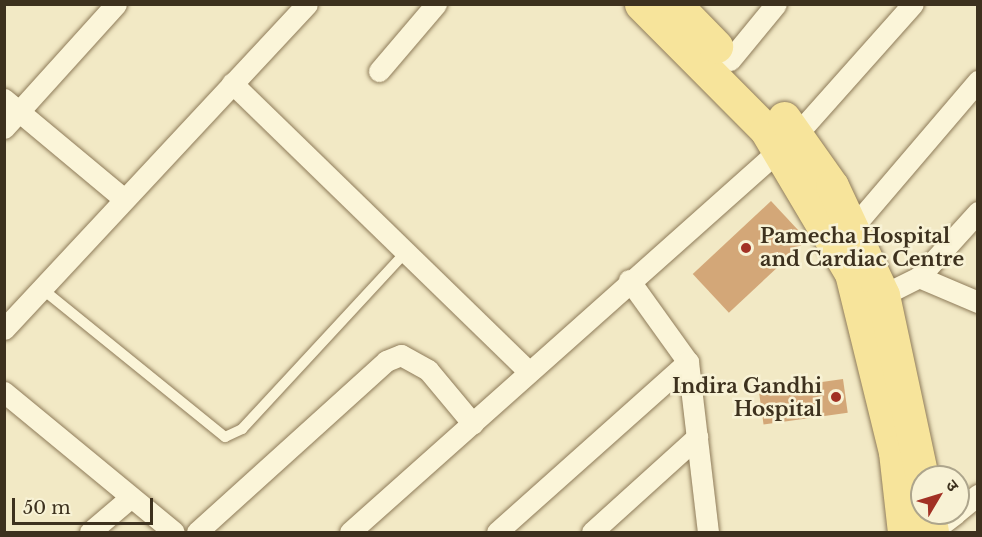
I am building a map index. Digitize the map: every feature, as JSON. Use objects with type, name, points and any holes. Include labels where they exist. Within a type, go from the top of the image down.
[{"type":"main road","points":[[641,4],[789,142],[851,273],[895,452],[910,479]]},
{"type":"main road","points":[[682,7],[730,60],[789,142],[854,226],[883,295],[919,465]]},
{"type":"street","points":[[4,128],[12,105],[117,4]]},
{"type":"street","points":[[4,329],[307,4]]},
{"type":"street","points":[[379,71],[436,4]]},
{"type":"street","points":[[730,60],[776,4]]},
{"type":"street","points":[[350,532],[473,424],[629,280],[789,142],[913,4]]},
{"type":"street","points":[[854,226],[978,81]]},
{"type":"street","points":[[232,83],[408,251],[529,372]]},
{"type":"street","points":[[12,105],[124,199]]},
{"type":"street","points":[[883,295],[919,277],[978,212]]},
{"type":"street","points":[[919,277],[978,302]]},
{"type":"street","points":[[629,280],[688,362],[708,532]]},
{"type":"street","points":[[197,532],[386,361],[401,355],[414,357],[428,370],[473,424]]},
{"type":"street","points":[[497,532],[688,362]]},
{"type":"street","points":[[5,394],[174,532]]},
{"type":"street","points":[[592,532],[697,437]]},
{"type":"street","points":[[90,532],[130,498]]},
{"type":"lane","points":[[41,288],[225,437],[242,429],[408,251]]},
{"type":"building","points":[[771,201],[807,240],[729,313],[693,274]]},
{"type":"building","points":[[843,379],[848,413],[764,424],[759,391]]},
{"type":"place","name":"Pamecha Hospital and Cardiac Centre","points":[[746,248]]},
{"type":"place","name":"Indira Gandhi Hospital","points":[[836,397]]}]
